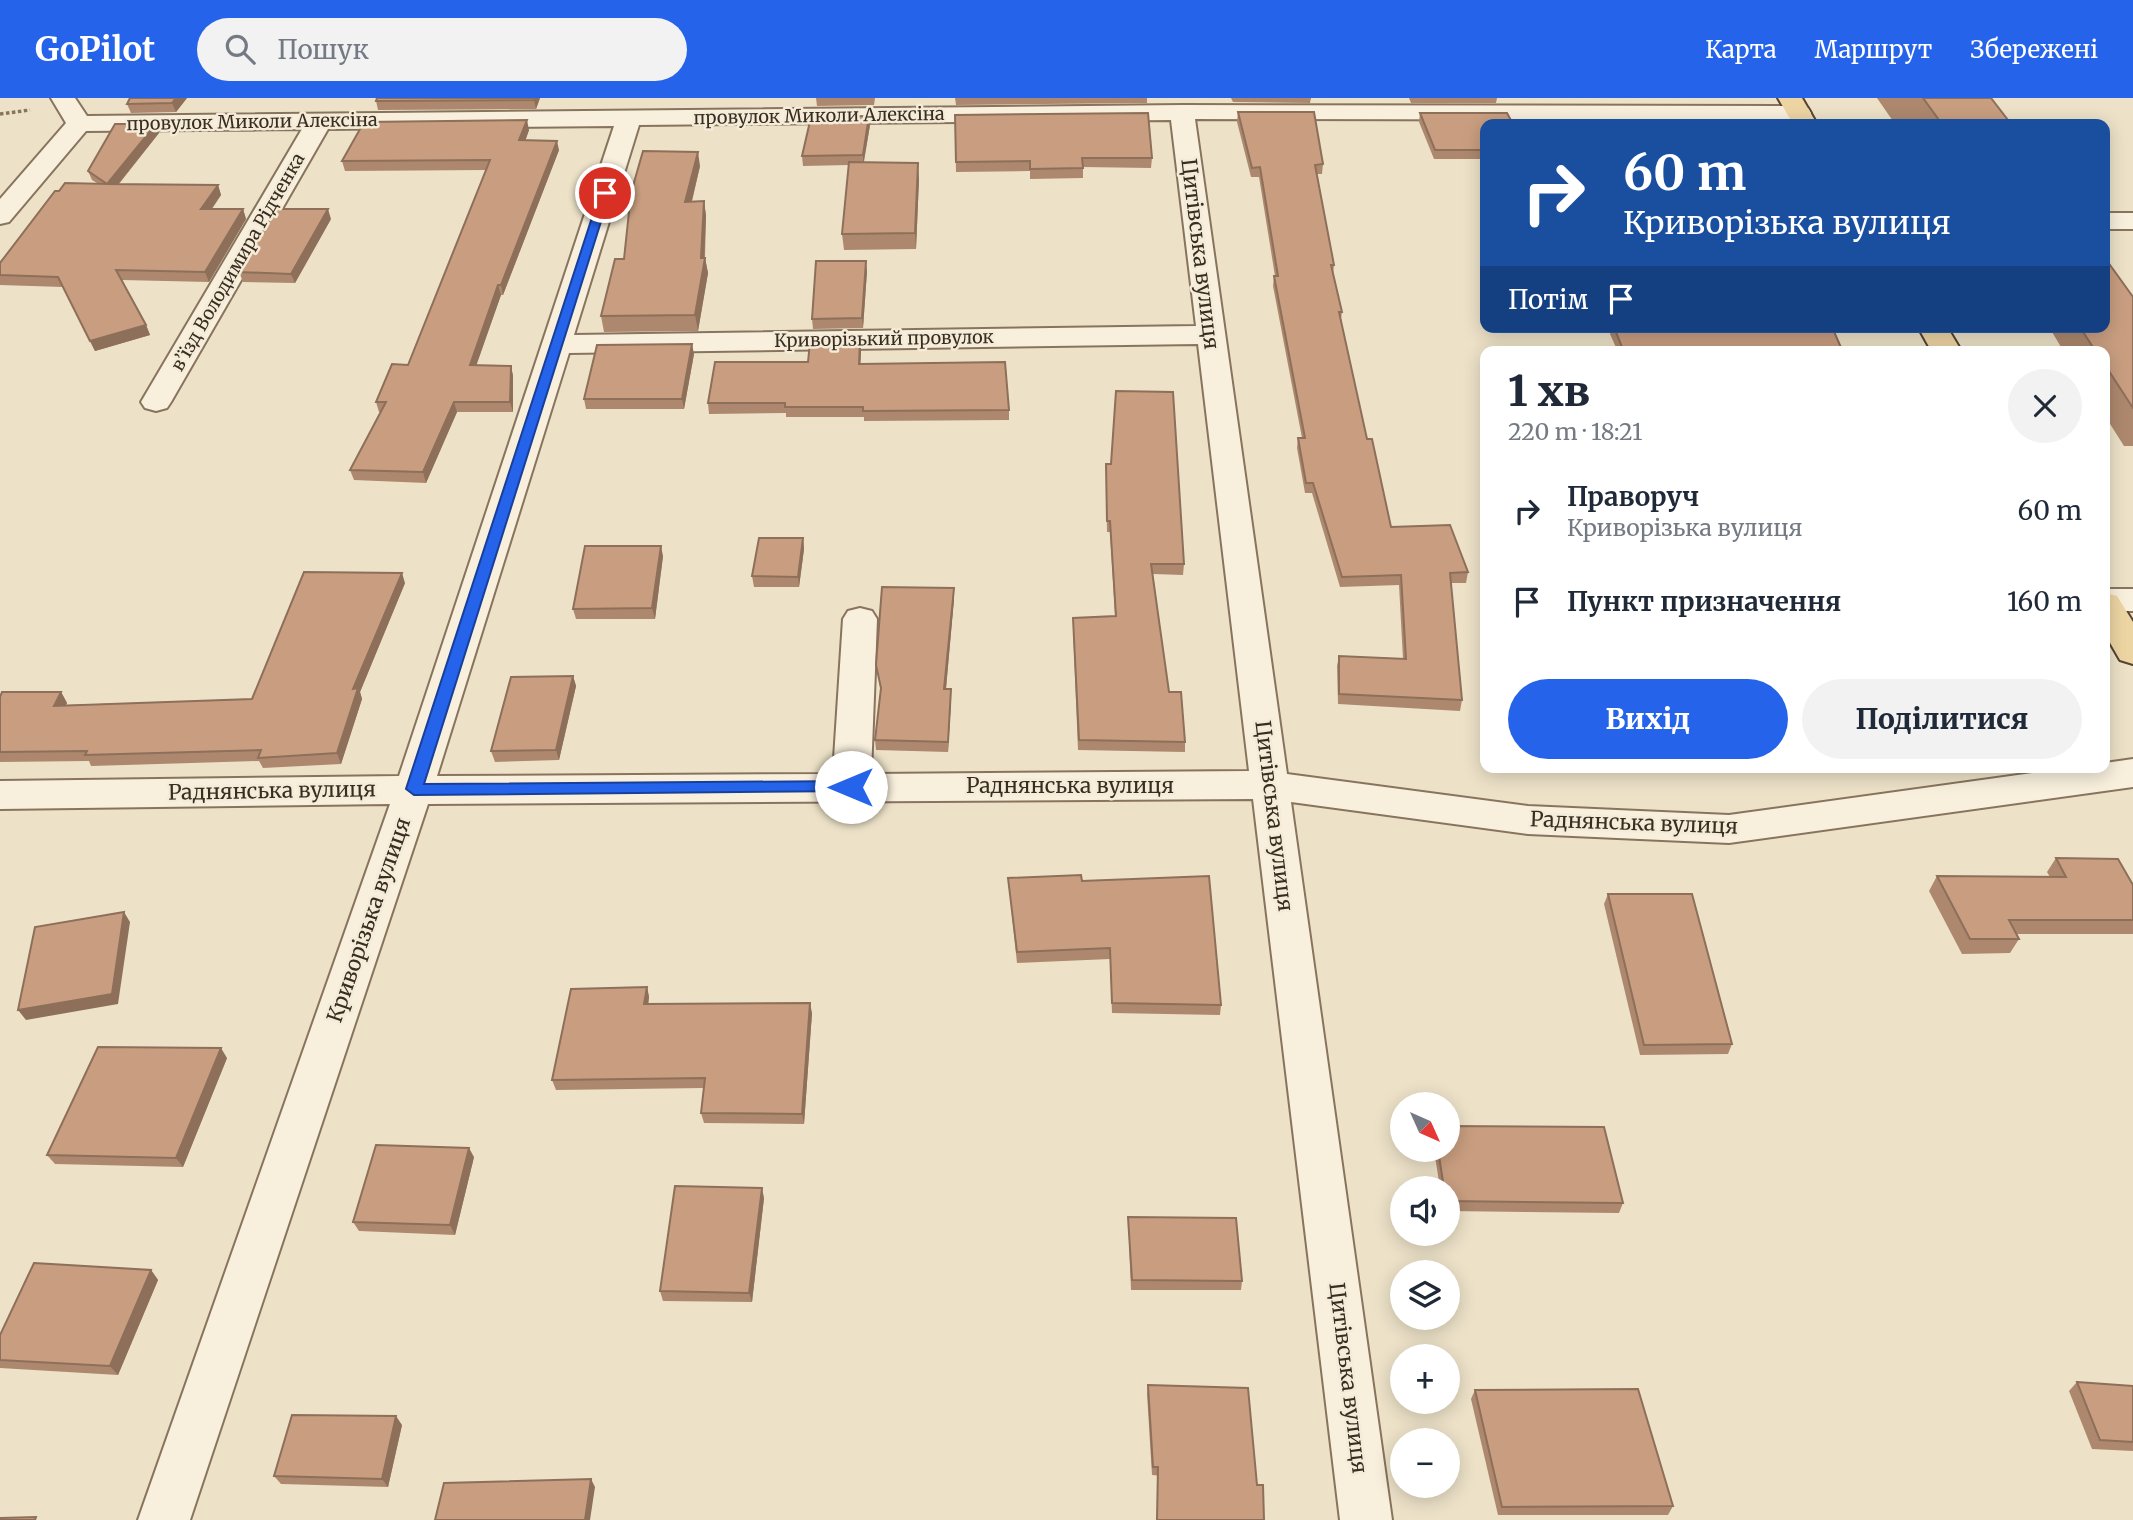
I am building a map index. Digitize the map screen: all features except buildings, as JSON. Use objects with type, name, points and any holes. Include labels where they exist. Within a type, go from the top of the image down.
[{"type":"main road","points":[[2110,611],[2133,652]]},
{"type":"street","points":[[0,216],[79,124],[63,98]]},
{"type":"street","name":"провулок Миколи Алексіна","points":[[79,124],[1182,112],[1798,112]]},
{"type":"street","name":"Цитівська вулиця","points":[[1182,112],[1366,1520]]},
{"type":"street","name":"Криворізька вулиця","points":[[164,1520],[414,789],[629,118]]},
{"type":"street","name":"в’їзд Володимира Рідченка","points":[[156,402],[319,122]]},
{"type":"street","points":[[2110,221],[2133,221]]},
{"type":"street","name":"Криворізький провулок","points":[[557,344],[1211,335]]},
{"type":"street","points":[[2110,602],[2133,600]]},
{"type":"street","points":[[851,787],[860,619]]},
{"type":"street","name":"Раднянська вулиця","points":[[0,795],[414,789],[1270,785],[1528,820],[1729,829],[2133,773]]},
{"type":"route","points":[[605,193],[414,789],[851,787]]}]
